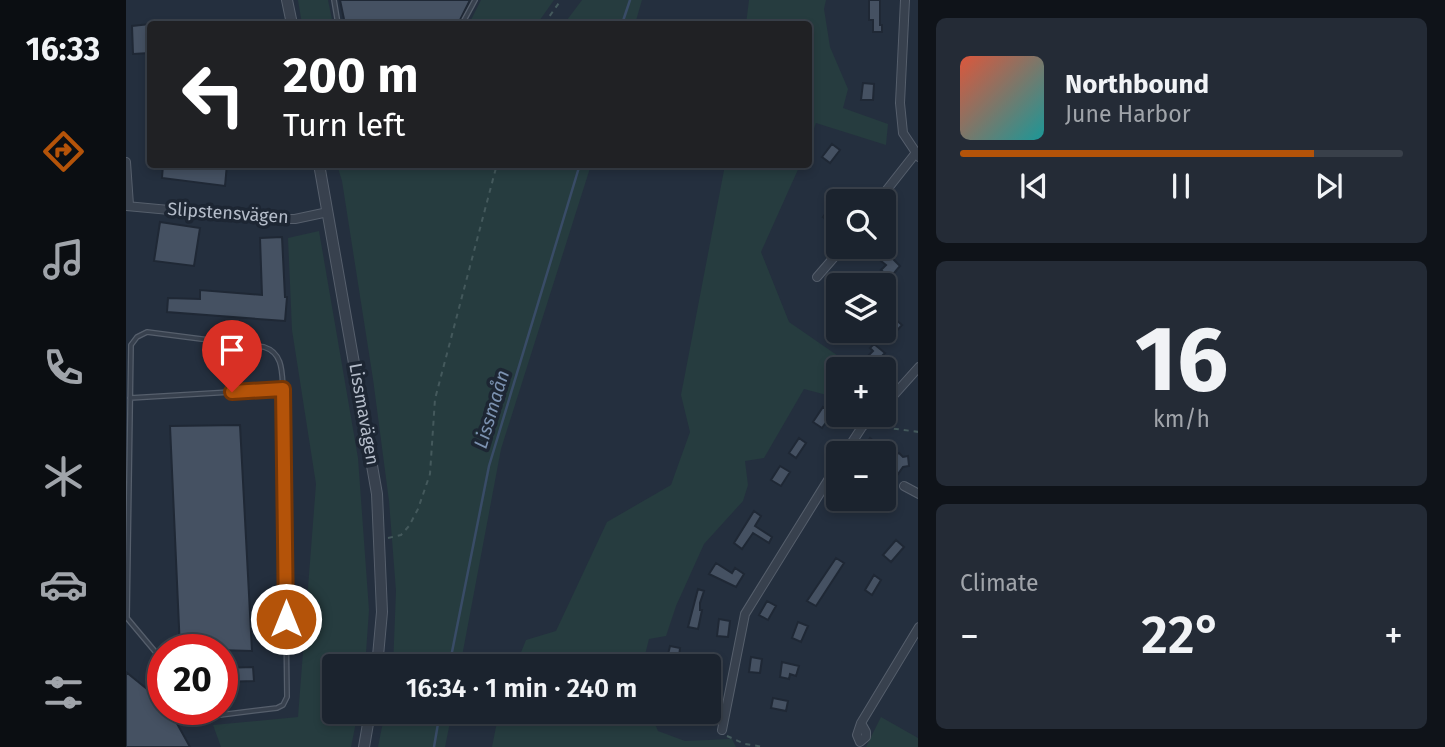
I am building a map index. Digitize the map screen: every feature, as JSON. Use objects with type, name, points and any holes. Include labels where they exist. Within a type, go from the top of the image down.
[{"type":"street","points":[[287,0],[291,21]]},
{"type":"street","points":[[888,189],[917,155],[903,133],[900,103],[905,0]]},
{"type":"street","points":[[126,162],[128,206]]},
{"type":"street","name":"Lissmavägen","points":[[320,168],[371,452],[380,539],[382,612],[378,654]]},
{"type":"street","name":"Slipstensvägen","points":[[128,206],[267,219],[295,219],[328,212]]},
{"type":"street","points":[[817,277],[833,259]]},
{"type":"street","points":[[896,392],[918,367]]},
{"type":"street","points":[[722,730],[744,614],[826,483]]},
{"type":"street","points":[[904,486],[918,494]]},
{"type":"street","points":[[861,723],[918,626]]},
{"type":"street","points":[[364,747],[368,724]]},
{"type":"lane","points":[[334,0],[338,21]]},
{"type":"lane","points":[[464,21],[475,0]]},
{"type":"lane","points":[[147,641],[127,617],[131,345],[137,337],[147,332],[273,350],[282,367],[283,389],[287,697],[283,705],[276,708],[238,713]]},
{"type":"lane","points":[[130,398],[283,389]]},
{"type":"path","points":[[546,21],[561,0]]},
{"type":"path","points":[[380,539],[401,535],[409,526],[430,474],[435,399],[496,168]]},
{"type":"path","points":[[888,427],[918,432]]},
{"type":"path","points":[[722,730],[727,736],[746,744],[764,747]]},
{"type":"green space","points":[[298,0],[328,0],[332,21],[302,21]]},
{"type":"green space","points":[[481,0],[554,0],[539,21],[470,21]]},
{"type":"green space","points":[[582,0],[642,0],[636,21],[566,21]]},
{"type":"green space","points":[[749,0],[826,0],[824,9],[830,47],[848,89],[843,108],[888,124],[886,145],[816,123],[812,134],[812,21],[746,21]]},
{"type":"green space","points":[[338,168],[590,168],[501,449],[462,654],[394,654],[396,591],[389,501],[373,379]]},
{"type":"green space","points":[[724,168],[799,168],[761,252],[789,322],[840,357],[826,357],[826,395],[804,389],[764,458],[745,461],[748,485],[743,501],[704,544],[676,606],[666,636],[649,639],[645,654],[520,654],[526,640],[556,631],[607,522],[671,485],[690,432],[681,395]]},
{"type":"green space","points":[[319,231],[358,458],[369,610],[366,654],[322,654],[322,724],[356,724],[351,747],[221,747],[213,725],[238,725],[238,723],[298,717],[316,484],[292,330],[288,238]]},
{"type":"green space","points":[[881,717],[918,738],[918,747],[866,747]]},
{"type":"green space","points":[[383,724],[450,724],[445,747],[378,747]]},
{"type":"green space","points":[[497,724],[655,724],[658,731],[685,741],[732,739],[736,747],[492,747]]},
{"type":"building","points":[[340,0],[470,0],[460,21],[344,21]]},
{"type":"building","points":[[869,0],[880,0],[882,32],[873,32],[873,20],[869,20]]},
{"type":"building","points":[[147,24],[147,53],[133,54],[132,26]]},
{"type":"building","points":[[863,83],[874,84],[873,100],[861,100]]},
{"type":"building","points":[[832,144],[840,150],[830,163],[822,157]]},
{"type":"building","points":[[163,168],[227,168],[225,186],[162,178]]},
{"type":"building","points":[[160,222],[200,228],[194,266],[154,261]]},
{"type":"building","points":[[282,237],[287,297],[285,321],[167,312],[168,298],[200,299],[200,290],[262,295],[260,238]]},
{"type":"building","points":[[893,259],[900,266],[894,273],[884,273],[881,270],[886,265],[881,261]]},
{"type":"building","points":[[896,320],[902,325],[896,332]]},
{"type":"building","points":[[874,344],[885,353],[881,357],[869,357],[873,351],[870,348]]},
{"type":"building","points":[[823,407],[826,409],[826,422],[822,428],[813,422]]},
{"type":"building","points":[[240,425],[252,651],[238,651],[238,634],[179,634],[170,426]]},
{"type":"building","points":[[799,438],[806,443],[796,458],[789,453]]},
{"type":"building","points":[[899,453],[903,457],[908,456],[909,466],[903,467],[898,474],[896,472],[896,455]]},
{"type":"building","points":[[780,466],[790,472],[781,486],[771,480]]},
{"type":"building","points":[[754,511],[761,516],[755,526],[772,537],[769,543],[753,533],[742,549],[734,543]]},
{"type":"building","points":[[896,540],[904,547],[891,562],[883,555]]},
{"type":"building","points":[[836,558],[844,563],[816,606],[807,601]]},
{"type":"building","points":[[716,563],[732,573],[735,568],[744,574],[736,587],[709,574]]},
{"type":"building","points":[[874,575],[881,580],[872,595],[865,590]]},
{"type":"building","points":[[698,589],[704,591],[698,629],[688,627]]},
{"type":"building","points":[[767,601],[776,606],[768,620],[759,615]]},
{"type":"building","points":[[719,619],[730,621],[728,637],[717,636]]},
{"type":"building","points":[[798,622],[808,626],[801,642],[792,638]]},
{"type":"building","points":[[670,646],[680,648],[679,654],[668,654]]},
{"type":"building","points":[[751,657],[762,659],[760,673],[749,672]]},
{"type":"building","points":[[782,662],[799,666],[796,676],[790,674],[789,679],[780,677]]},
{"type":"building","points":[[238,667],[253,667],[254,681],[238,682]]},
{"type":"building","points":[[126,672],[147,689],[147,725],[178,725],[190,747],[126,747]]},
{"type":"building","points":[[773,698],[788,701],[786,711],[771,708]]},
{"type":"waterway","name":"Lissmaån","points":[[623,21],[630,0]]},
{"type":"waterway","name":"Lissmaån","points":[[452,654],[489,466],[579,168]]},
{"type":"waterway","name":"Lissmaån","points":[[434,747],[438,724]]},
{"type":"route","points":[[232,392],[283,389],[286,619]]}]
